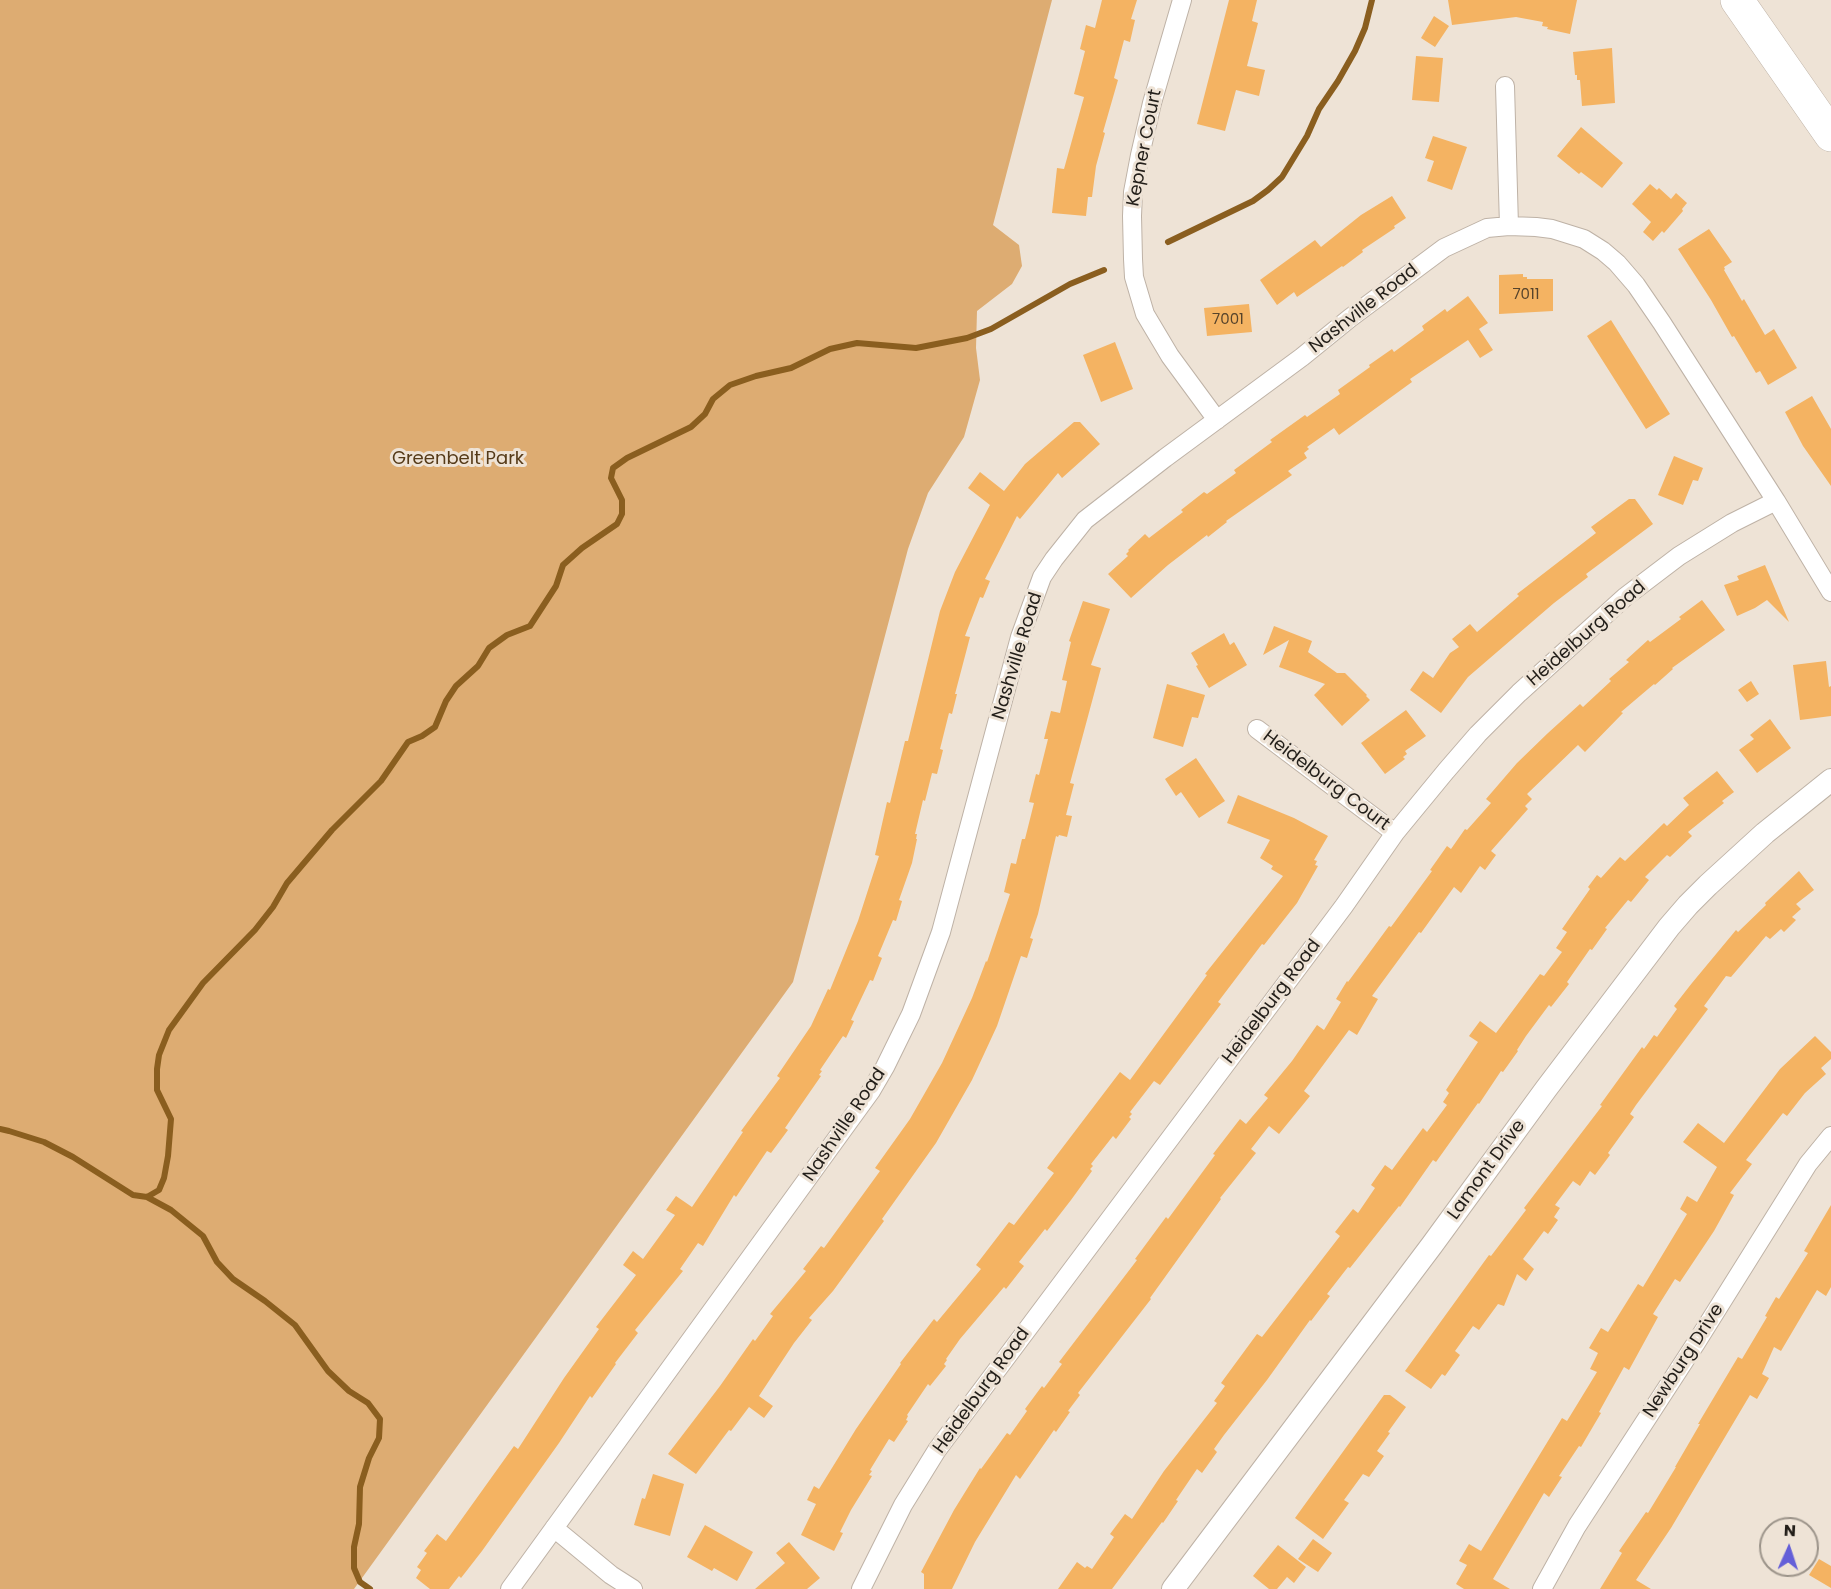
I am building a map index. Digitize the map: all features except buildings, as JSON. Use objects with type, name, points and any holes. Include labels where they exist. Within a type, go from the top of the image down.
[{"type":"highway","points":[[1737,0],[1831,135]]},
{"type":"street","name":"Kepner Court","points":[[1182,0],[1152,103],[1138,164],[1132,216],[1134,277],[1145,314],[1170,356],[1216,420]]},
{"type":"street","points":[[1505,86],[1509,226]]},
{"type":"street","name":"Nashville Road","points":[[510,1589],[785,1211],[871,1091],[885,1067],[911,1014],[941,932],[1020,637],[1042,577],[1065,543],[1085,520],[1216,420],[1444,248],[1487,228],[1536,226],[1570,234],[1584,239],[1603,251],[1617,262],[1636,285],[1776,501],[1831,592]]},
{"type":"street","name":"Heidelburg Road","points":[[861,1589],[903,1505],[937,1450],[1344,906],[1395,833],[1446,771],[1478,734],[1519,693],[1602,617],[1679,556],[1732,523],[1776,501]]},
{"type":"street","name":"Heidelburg Court","points":[[1257,729],[1395,833]]},
{"type":"street","name":"Lamont Drive","points":[[1173,1589],[1432,1245],[1546,1089],[1670,927],[1702,891],[1765,833],[1831,780]]},
{"type":"street","name":"Newburg Drive","points":[[1542,1589],[1577,1526],[1808,1164],[1831,1136]]},
{"type":"street","points":[[554,1528],[611,1575],[633,1589]]},
{"type":"green space","name":"Greenbelt Park","points":[[0,0],[1052,0],[993,225],[1019,245],[1022,266],[1012,284],[977,311],[976,348],[980,380],[964,437],[928,493],[908,549],[793,982],[354,1589],[0,1589]]},
{"type":"waterway","points":[[1168,242],[1253,201],[1282,177],[1307,136],[1319,109],[1355,51],[1365,28],[1372,0]]},
{"type":"waterway","points":[[0,1129],[44,1142],[73,1157],[133,1195],[147,1197],[159,1190],[168,1156],[171,1119],[157,1090],[157,1069],[159,1055],[169,1030],[203,983],[255,930],[273,907],[287,883],[332,830],[381,781],[408,742],[435,727],[446,701],[456,686],[478,666],[489,648],[507,635],[530,626],[556,586],[563,565],[582,548],[617,524],[622,514],[622,500],[611,478],[613,468],[627,458],[691,427],[705,414],[713,399],[730,385],[791,368],[830,349],[857,343],[916,348],[967,338],[991,329],[1070,284],[1104,270]]},
{"type":"waterway","points":[[147,1197],[171,1210],[203,1236],[217,1262],[233,1279],[295,1325],[328,1371],[349,1391],[368,1403],[380,1419],[379,1438],[369,1458],[360,1487],[359,1524],[354,1547],[354,1568],[360,1582],[370,1589]]}]
